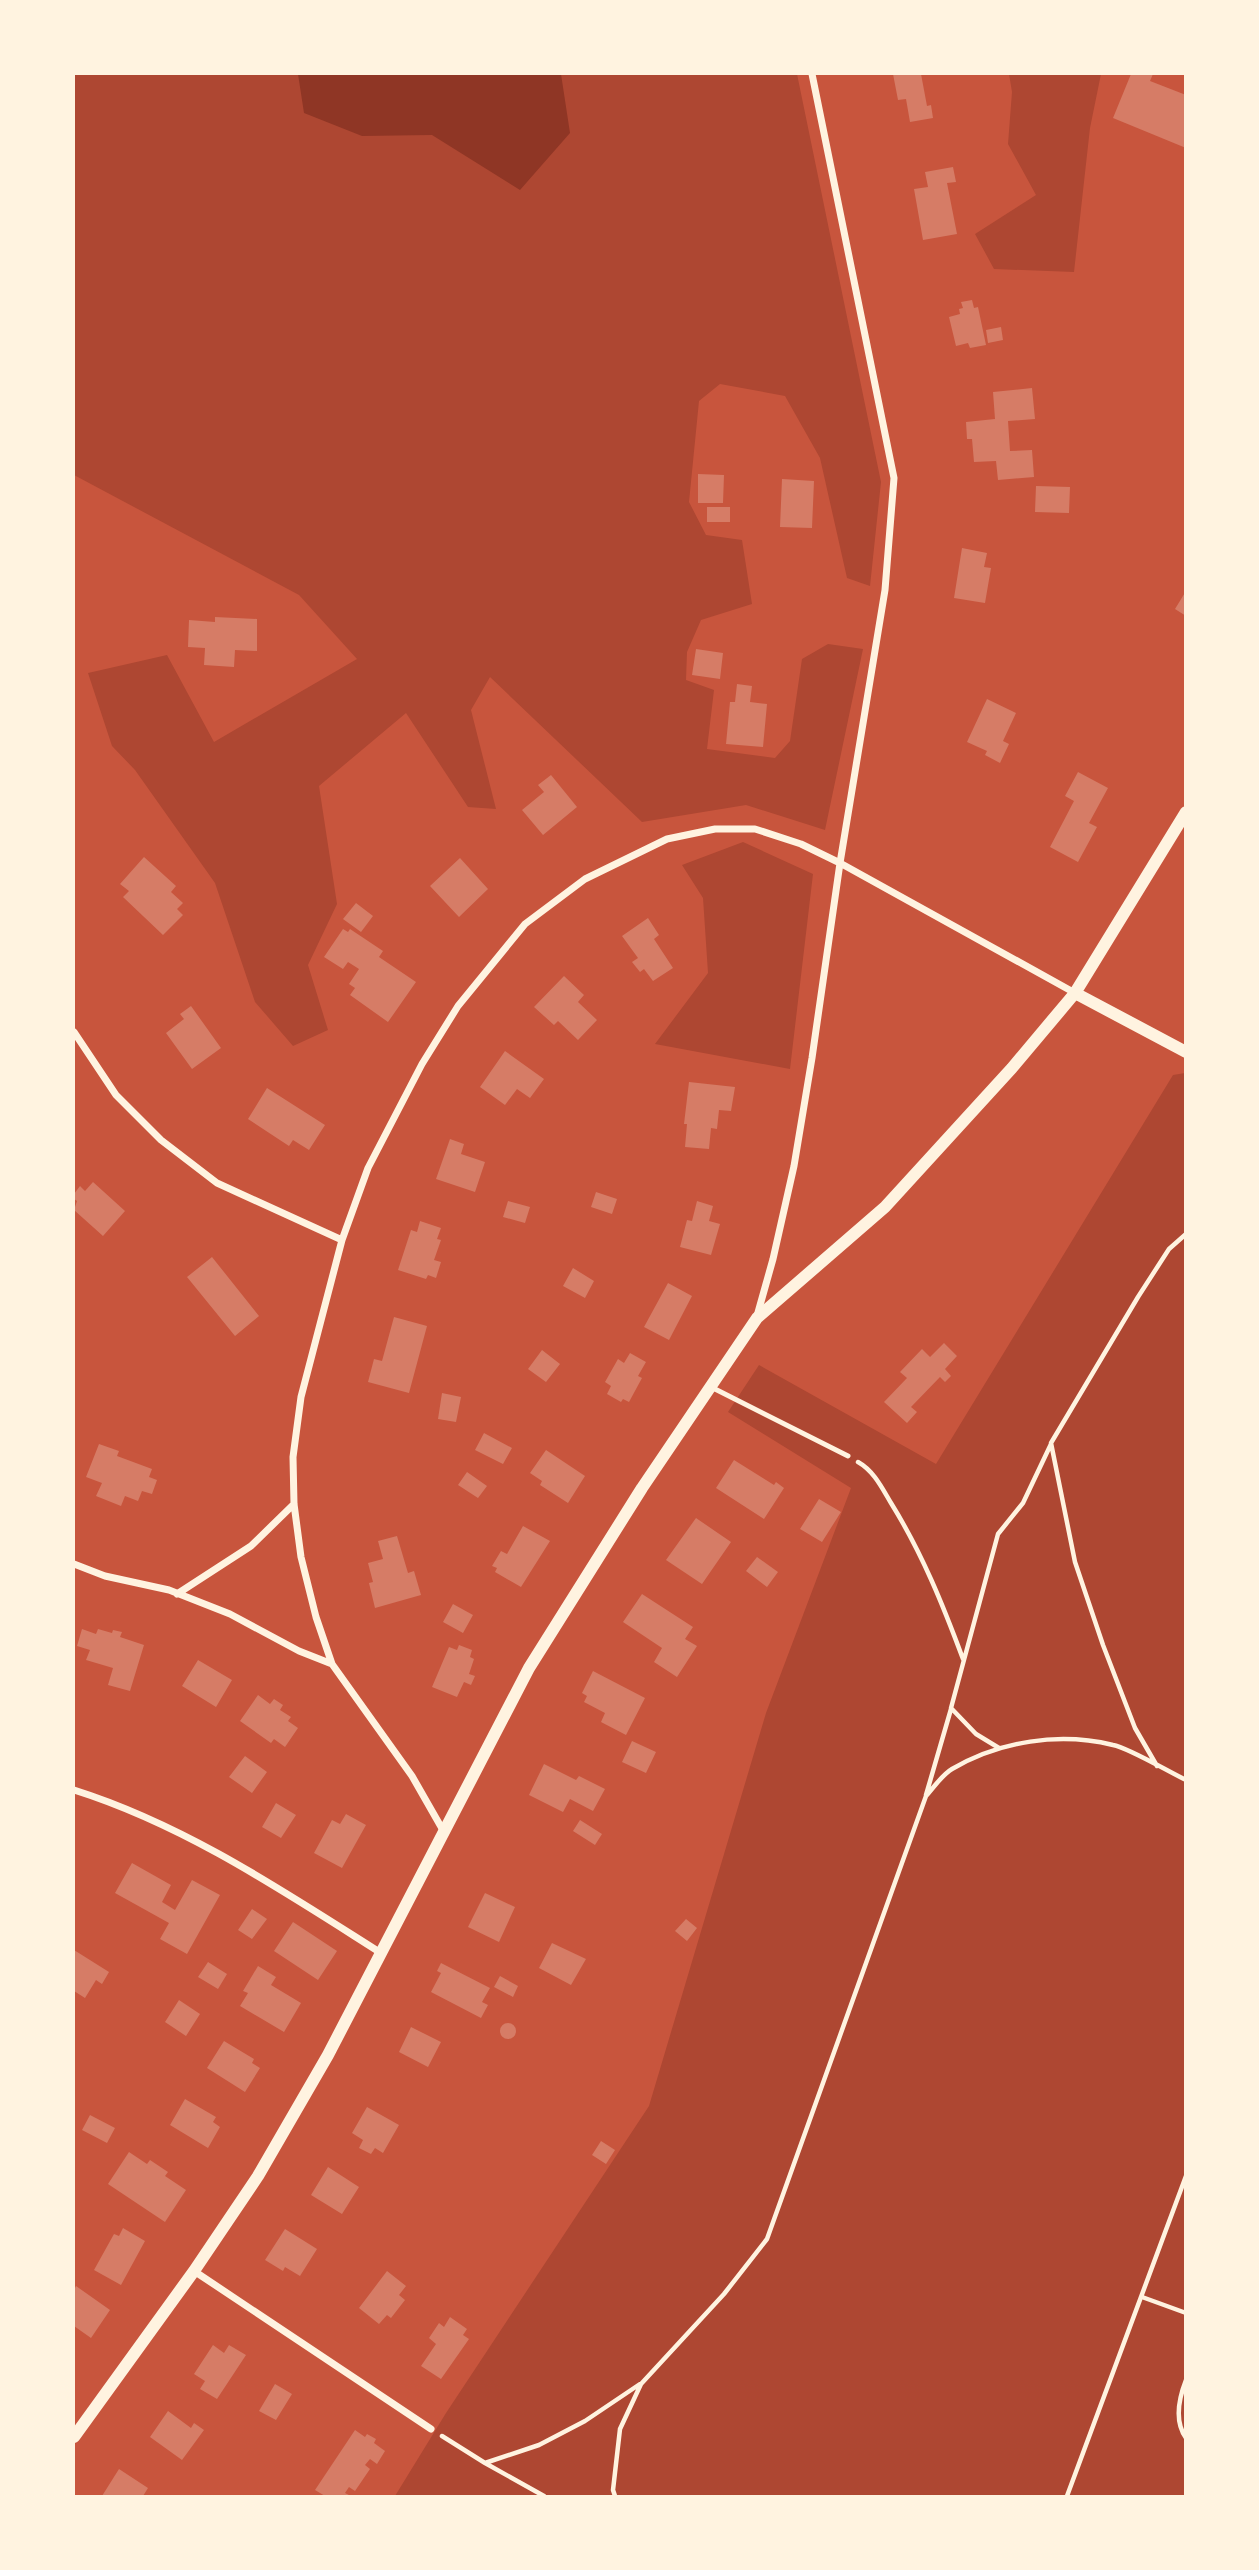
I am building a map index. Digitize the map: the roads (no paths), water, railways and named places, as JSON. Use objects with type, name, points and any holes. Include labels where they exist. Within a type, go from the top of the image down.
[{"type":"street","points":[[757,1318],[794,1166],[812,1058],[840,863],[885,590],[894,478],[812,74]]},
{"type":"street","points":[[74,2437],[194,2271],[271,2152],[318,2073],[382,1953],[529,1668],[642,1489],[757,1318],[884,1207],[1012,1068],[1075,993],[1185,812]]},
{"type":"street","points":[[444,1833],[412,1776],[332,1664],[316,1617],[302,1556],[294,1504],[293,1457],[301,1397],[342,1240],[382,1138],[422,1063],[458,1006],[525,924],[585,879],[667,839],[715,829],[755,829],[801,844],[840,863],[1185,1052]]},
{"type":"street","points":[[74,1032],[116,1096],[161,1140],[216,1183],[342,1240]]},
{"type":"street","points":[[177,1594],[251,1546],[294,1504]]},
{"type":"street","points":[[74,1564],[105,1576],[177,1594],[230,1614],[299,1651],[332,1664]]},
{"type":"street","points":[[74,1790],[112,1802],[240,1865],[382,1953]]},
{"type":"street","points":[[194,2271],[431,2429]]},
{"type":"lane","points":[[711,1387],[848,1456]]}]
